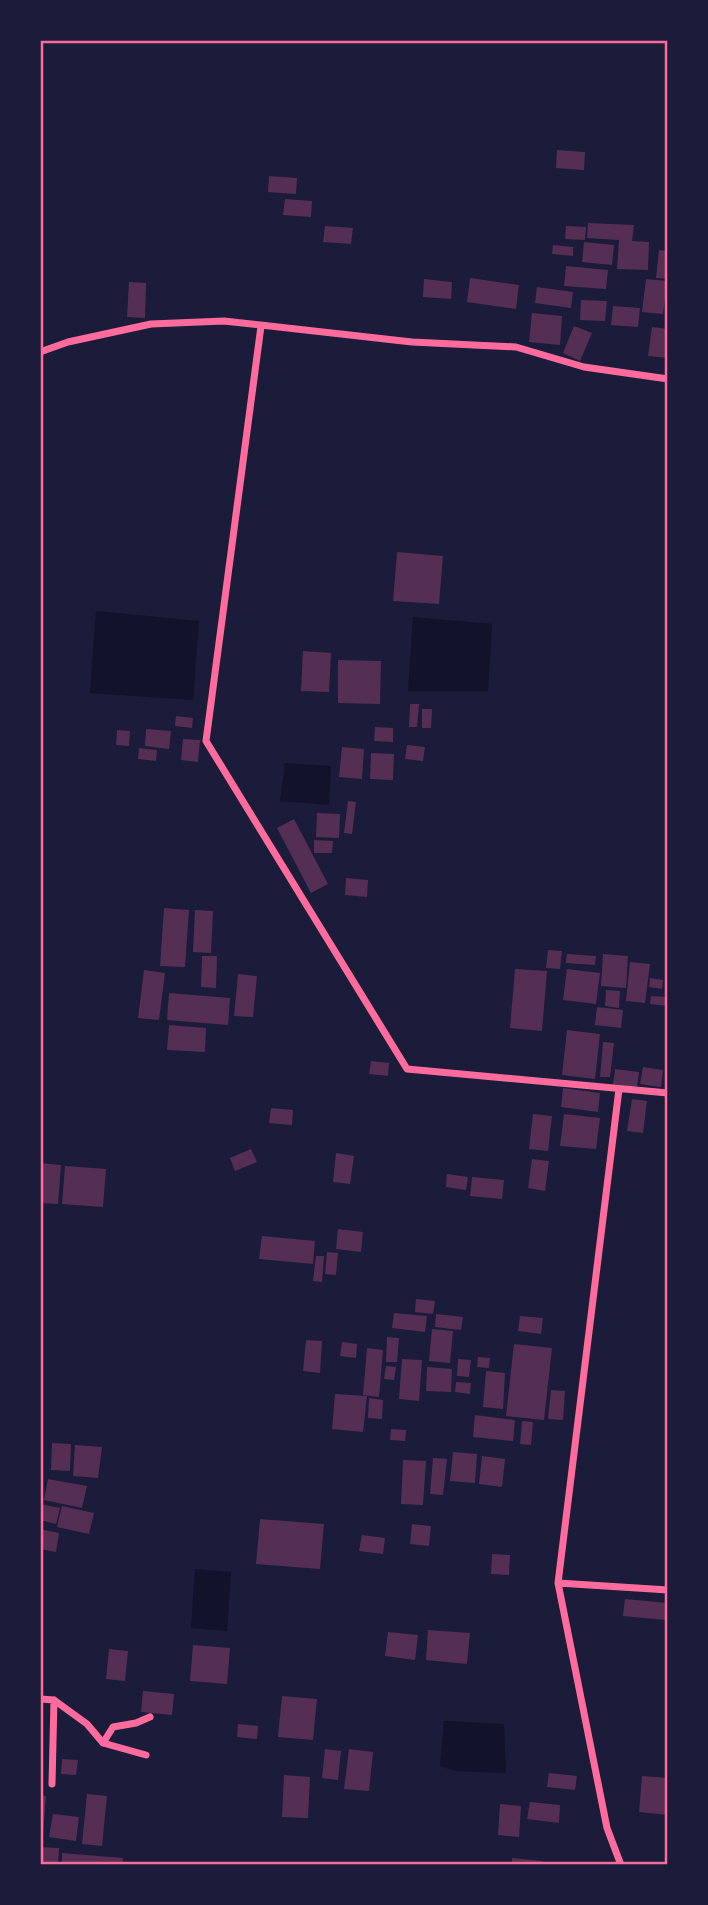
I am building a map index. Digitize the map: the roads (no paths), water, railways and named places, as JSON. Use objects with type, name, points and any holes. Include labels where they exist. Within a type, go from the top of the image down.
[{"type":"street","points":[[40,352],[68,342],[151,324],[224,321],[412,342],[516,347],[584,368],[668,379]]},
{"type":"street","points":[[261,326],[205,741],[407,1069],[668,1093]]},
{"type":"street","points":[[619,1089],[558,1583],[607,1828],[621,1865]]},
{"type":"street","points":[[558,1583],[668,1590]]},
{"type":"street","points":[[40,1699],[54,1700],[87,1724],[103,1742],[146,1755]]},
{"type":"street","points":[[52,1784],[54,1700]]},
{"type":"street","points":[[103,1742],[113,1727],[136,1723],[150,1717]]}]
